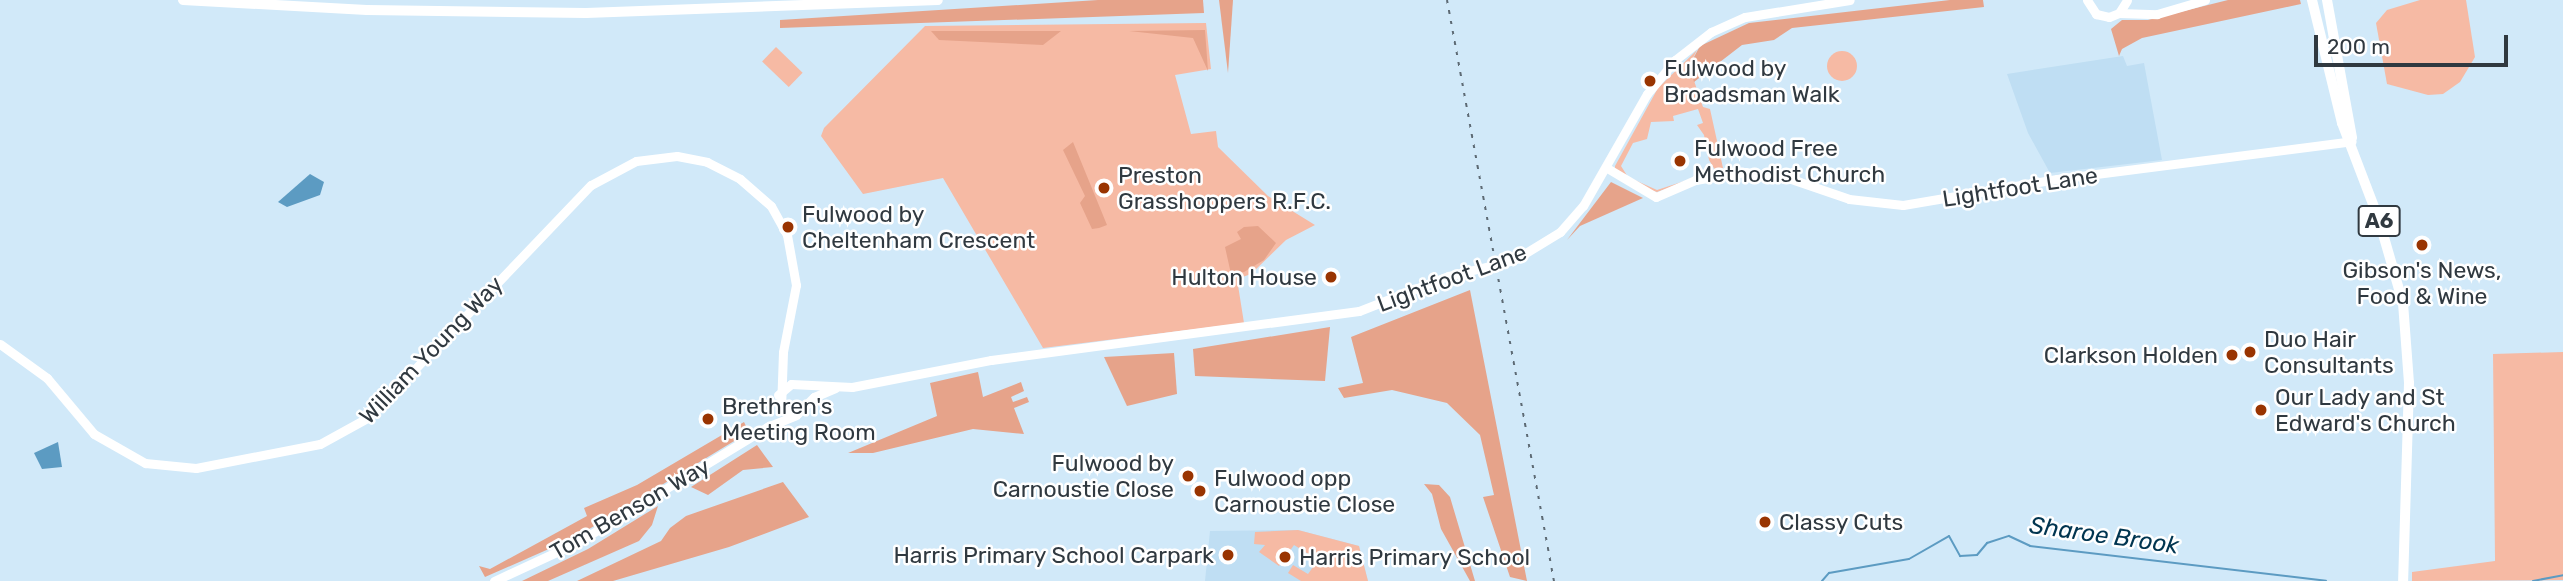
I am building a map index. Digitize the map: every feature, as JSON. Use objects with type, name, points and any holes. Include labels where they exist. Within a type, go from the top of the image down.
[{"type":"highway","points":[[183,0],[366,10],[586,13],[938,0]]},
{"type":"highway","name":"A6","points":[[2312,0],[2342,123],[2352,141]]},
{"type":"highway","name":"A6","points":[[2327,0],[2352,141],[2395,267],[2407,326],[2403,581]]},
{"type":"main road","points":[[1607,168],[1647,94],[1675,60],[1710,32],[1769,11],[1850,0]]},
{"type":"main road","points":[[2078,0],[2089,4],[2102,16],[2119,13],[2157,14],[2205,0]]},
{"type":"main road","points":[[2119,13],[2128,0],[2157,14]]},
{"type":"main road","name":"Lightfoot Lane","points":[[796,385],[835,388],[991,360],[1359,311],[1473,270],[1514,260],[1560,232],[1607,168],[1656,197],[1695,180],[1745,172],[1791,179],[1849,199],[1903,205],[2057,179],[2352,141]]},
{"type":"main road","name":"William Young Way","points":[[0,344],[47,379],[94,433],[116,450],[153,466],[203,467],[320,444],[355,428],[583,191],[626,165],[663,156],[696,159],[733,174],[771,206],[788,234],[795,266],[795,295],[782,360],[778,401]]},
{"type":"main road","points":[[782,360],[796,385],[805,390],[808,402]]},
{"type":"main road","points":[[765,429],[784,387],[796,385]]},
{"type":"main road","name":"Lightfoot Lane","points":[[765,429],[796,415],[808,402],[835,388]]},
{"type":"main road","points":[[778,401],[796,415]]},
{"type":"main road","name":"Tom Benson Way","points":[[494,581],[578,542],[765,429]]},
{"type":"shaded area","points":[[1098,0],[1203,0],[1204,13],[780,28],[780,20]]},
{"type":"shaded area","points":[[1219,0],[1233,0],[1228,73]]},
{"type":"shaded area","points":[[1950,0],[1983,0],[1984,7],[1792,28],[1774,40],[1742,45],[1694,82],[1689,66],[1700,46],[1749,23]]},
{"type":"shaded area","points":[[2228,0],[2300,0],[2301,4],[2142,38],[2122,49],[2119,56],[2111,29],[2122,20],[2148,20]]},
{"type":"shaded area","points":[[2420,0],[2466,0],[2475,57],[2460,82],[2443,94],[2428,95],[2387,84],[2376,23],[2387,10]]},
{"type":"shaded area","name":"Preston Grasshoppers R.F.C.","points":[[1206,23],[1211,69],[1175,75],[1191,134],[1216,131],[1218,147],[1268,196],[1315,225],[1286,240],[1251,274],[1237,279],[1244,323],[1043,348],[943,178],[863,194],[821,136],[824,128],[925,26]]},
{"type":"shaded area","points":[[1205,30],[1208,71],[1193,38],[1129,31]]},
{"type":"shaded area","points":[[931,31],[1061,31],[1043,45],[939,40]]},
{"type":"shaded area","points":[[776,47],[803,73],[789,87],[762,61]]},
{"type":"shaded area","points":[[1697,50],[1689,66],[1703,107],[1710,109],[1723,168],[1715,170],[1709,160],[1704,135],[1697,125],[1703,123],[1698,109],[1673,116],[1674,121],[1651,122],[1647,139],[1633,143],[1621,166],[1628,177],[1657,190],[1709,173],[1657,192],[1643,188],[1615,169],[1615,166],[1658,88]]},
{"type":"shaded area","points":[[1842,51],[1853,55],[1857,66],[1853,77],[1842,81],[1831,77],[1827,66],[1831,55]]},
{"type":"shaded area","points":[[2123,56],[2127,66],[2144,63],[2162,160],[2050,173],[2028,133],[2007,74]]},
{"type":"shaded area","points":[[1073,142],[1107,225],[1099,228],[1092,229],[1080,203],[1085,196],[1063,150]]},
{"type":"shaded area","points":[[1611,182],[1643,198],[1580,226],[1567,240]]},
{"type":"shaded area","points":[[1258,226],[1276,243],[1264,260],[1244,272],[1231,274],[1225,247],[1241,239],[1237,232],[1244,227]]},
{"type":"shaded area","points":[[1470,290],[1527,581],[1510,577],[1483,497],[1494,495],[1480,435],[1447,403],[1392,390],[1344,398],[1338,388],[1363,383],[1351,337]]},
{"type":"shaded area","points":[[1330,327],[1325,381],[1195,376],[1193,349]]},
{"type":"shaded area","points":[[2563,352],[2563,580],[2412,581],[2412,572],[2495,561],[2493,354]]},
{"type":"shaded area","points":[[1174,353],[1177,394],[1127,406],[1104,357]]},
{"type":"shaded area","points":[[978,372],[983,397],[1021,382],[1024,391],[1011,397],[1013,402],[1027,397],[1029,402],[1014,408],[1024,434],[973,429],[873,453],[848,453],[937,416],[930,383]]},
{"type":"shaded area","points":[[744,422],[749,432],[576,537],[485,577],[479,566],[490,569],[587,516],[584,508],[637,485]]},
{"type":"shaded area","points":[[757,445],[773,467],[743,470],[708,495],[691,487]]},
{"type":"shaded area","points":[[783,482],[809,517],[729,547],[613,581],[577,581],[661,541],[670,528],[686,516]]},
{"type":"shaded area","points":[[1424,484],[1439,485],[1450,497],[1475,581],[1470,581],[1441,529],[1432,494]]},
{"type":"shaded area","points":[[658,506],[652,525],[639,541],[548,581],[522,581],[588,549]]},
{"type":"shaded area","name":"Harris Primary School","points":[[1298,530],[1359,546],[1368,581],[1205,581],[1210,531]]},
{"type":"shaded area","points":[[1298,530],[1359,546],[1368,581],[1301,581],[1288,573],[1293,565],[1308,574],[1318,560],[1294,545],[1279,566],[1259,552],[1265,545],[1254,544],[1255,532]]},
{"type":"water","points":[[310,174],[324,182],[320,195],[287,207],[278,202]]},
{"type":"water","points":[[58,442],[62,467],[42,469],[34,453]]},
{"type":"waterway","name":"Sharoe Brook","points":[[1822,581],[1829,573],[1909,559],[1949,536],[1960,556],[1977,555],[1987,543],[2009,536],[2030,546],[2326,581]]},
{"type":"waterway","name":"Sharoe Brook","points":[[2533,581],[2563,575]]},
{"type":"railway","points":[[1447,0],[1554,581]]},
{"type":"place","name":"Fulwood by Broadsman Walk","points":[[1650,81]]},
{"type":"place","name":"Fulwood Free Methodist Church","points":[[1680,161]]},
{"type":"place","name":"Preston Grasshoppers R.F.C.","points":[[1104,188]]},
{"type":"place","name":"Fulwood by Cheltenham Crescent","points":[[788,227]]},
{"type":"place","name":"Gibson's News, Food & Wine","points":[[2422,245]]},
{"type":"place","name":"Hulton House","points":[[1331,277]]},
{"type":"place","name":"Duo Hair Consultants","points":[[2250,352]]},
{"type":"place","name":"Clarkson Holden","points":[[2232,355]]},
{"type":"place","name":"Our Lady and St Edward's Church","points":[[2261,410]]},
{"type":"place","name":"Brethren's Meeting Room","points":[[708,419]]},
{"type":"place","name":"Fulwood by Carnoustie Close","points":[[1188,476]]},
{"type":"place","name":"Fulwood opp Carnoustie Close","points":[[1200,491]]},
{"type":"place","name":"Classy Cuts","points":[[1765,522]]},
{"type":"place","name":"Harris Primary School Carpark","points":[[1228,555]]},
{"type":"place","name":"Harris Primary School","points":[[1285,557]]}]
